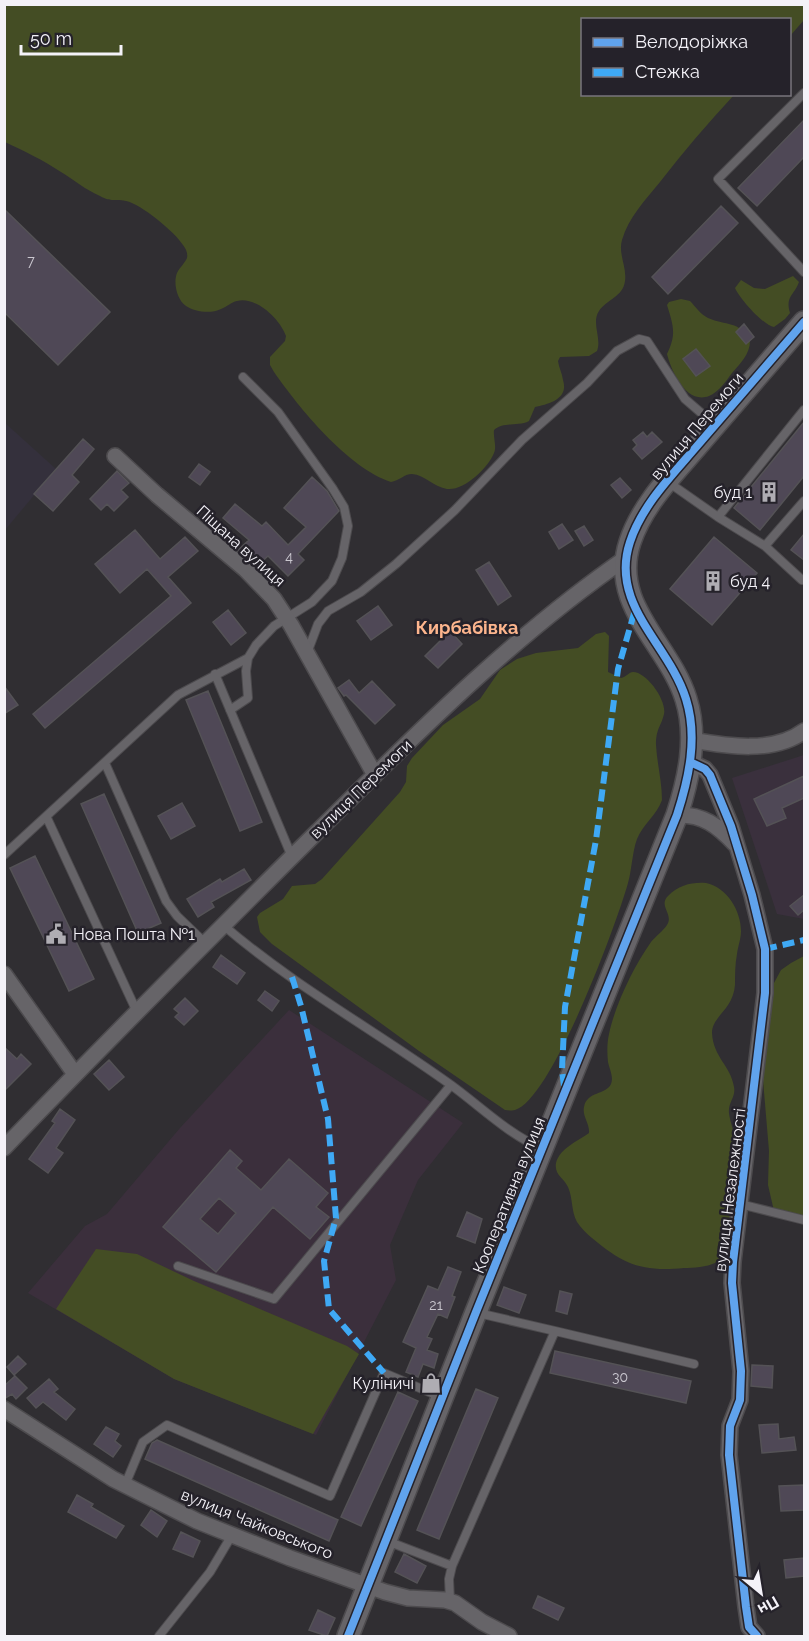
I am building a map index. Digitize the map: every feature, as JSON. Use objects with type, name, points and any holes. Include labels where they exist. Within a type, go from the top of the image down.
[{"type":"street","name":"вулиця Перемоги","points":[[4,1148],[223,925],[447,705],[544,619],[626,558],[634,530],[667,482],[804,322]]},
{"type":"street","name":"Піщана вулиця","points":[[115,456],[256,580],[274,599],[375,775]]},
{"type":"street","name":"Кооперативна вулиця","points":[[348,1636],[677,815],[690,762],[692,740],[688,708],[678,680],[632,604],[626,576],[626,558]]},
{"type":"street","points":[[692,740],[725,745],[767,745],[790,740],[804,731]]},
{"type":"street","name":"вулиця Незалежності","points":[[690,762],[705,769],[710,775],[737,846],[765,949],[764,1004],[732,1283],[741,1371],[740,1400],[730,1426],[729,1455],[737,1541],[751,1633]]},
{"type":"street","points":[[677,815],[698,816],[717,825],[737,846]]},
{"type":"street","points":[[4,974],[75,1074]]},
{"type":"street","name":"вулиця Чайковського","points":[[4,1409],[125,1485],[172,1509],[232,1535],[367,1586],[408,1598],[450,1601],[509,1636]]},
{"type":"lane","points":[[804,93],[718,179],[804,272]]},
{"type":"lane","points":[[307,653],[318,624],[328,611],[362,591],[396,564],[455,510],[522,440],[625,346],[639,339],[647,341],[685,399],[715,425]]},
{"type":"lane","points":[[4,855],[178,695],[248,658],[267,633],[286,617],[312,602],[332,581],[345,545],[348,526],[346,512],[333,489],[278,412],[243,377]]},
{"type":"lane","points":[[718,517],[804,410]]},
{"type":"lane","points":[[667,482],[765,546],[802,580]]},
{"type":"lane","points":[[765,546],[804,501]]},
{"type":"lane","points":[[230,710],[248,698],[246,671],[248,658]]},
{"type":"lane","points":[[215,674],[292,857]]},
{"type":"lane","points":[[105,763],[171,909],[205,944]]},
{"type":"lane","points":[[46,818],[137,1012]]},
{"type":"lane","points":[[223,925],[268,961],[451,1085],[524,1140],[542,1148]]},
{"type":"lane","points":[[178,1266],[274,1299],[451,1085]]},
{"type":"lane","points":[[740,1204],[804,1220]]},
{"type":"lane","points":[[476,1312],[694,1364]]},
{"type":"lane","points":[[450,1601],[449,1579],[452,1566],[555,1331]]},
{"type":"lane","points":[[125,1485],[143,1442],[167,1425],[330,1496],[384,1373],[443,1397]]},
{"type":"lane","points":[[159,1636],[210,1572],[232,1535]]},
{"type":"lane","points":[[385,1540],[452,1566]]},
{"type":"shaded area","points":[[4,422],[56,469],[5,530],[4,530]]},
{"type":"shaded area","points":[[804,755],[804,919],[777,914],[732,778]]},
{"type":"shaded area","points":[[289,1010],[463,1123],[418,1180],[390,1245],[396,1280],[316,1435],[174,1379],[28,1293],[85,1226],[107,1214],[180,1128]]},
{"type":"green space","points":[[804,4],[804,20],[791,35],[791,18],[581,18],[581,96],[733,96],[643,202],[628,224],[621,245],[625,271],[624,286],[599,311],[596,320],[597,351],[589,356],[560,357],[558,361],[564,386],[560,396],[552,402],[535,407],[529,421],[498,427],[494,430],[494,453],[481,472],[461,486],[447,489],[412,474],[391,482],[358,464],[311,419],[274,372],[270,365],[270,357],[285,341],[286,336],[273,316],[259,305],[244,300],[208,312],[186,306],[178,296],[175,282],[177,273],[187,258],[187,253],[179,240],[165,226],[132,203],[104,198],[5,142],[5,5]]},
{"type":"green space","points":[[793,276],[799,282],[789,299],[790,313],[774,327],[764,322],[752,311],[735,288],[741,280],[754,288],[765,289]]},
{"type":"green space","points":[[681,299],[690,301],[708,318],[737,327],[746,334],[750,341],[741,362],[719,389],[709,396],[701,397],[687,391],[676,377],[667,354],[673,330],[667,305],[669,302]]},
{"type":"green space","points":[[605,632],[609,636],[608,672],[621,678],[632,672],[638,673],[655,688],[662,702],[664,714],[656,745],[662,800],[637,839],[622,904],[597,970],[564,1044],[547,1076],[530,1099],[515,1110],[505,1110],[419,1051],[272,944],[260,932],[257,917],[283,899],[292,886],[315,884],[322,879],[400,792],[406,782],[407,766],[412,758],[443,725],[480,699],[500,670],[517,659],[536,653],[578,648],[596,634]]},
{"type":"green space","points":[[706,883],[720,889],[731,901],[738,916],[741,931],[733,994],[731,1001],[715,1022],[712,1033],[715,1049],[729,1073],[734,1091],[729,1109],[736,1154],[734,1188],[726,1243],[721,1256],[715,1263],[692,1268],[657,1269],[635,1265],[614,1255],[582,1229],[575,1218],[570,1191],[558,1173],[556,1163],[565,1149],[589,1133],[584,1110],[586,1102],[611,1084],[607,1048],[612,1023],[620,998],[638,962],[669,921],[665,900],[681,887]]},
{"type":"green space","points":[[804,956],[804,1216],[787,1216],[774,1211],[768,1185],[769,1151],[762,1068],[774,983],[781,970]]},
{"type":"green space","points":[[96,1249],[137,1254],[194,1281],[347,1346],[359,1354],[313,1434],[174,1379],[56,1309]]},
{"type":"building","points":[[804,120],[804,157],[757,206],[738,188]]},
{"type":"building","points":[[721,206],[738,223],[668,294],[652,277]]},
{"type":"building","points":[[4,209],[110,312],[58,365],[4,312]]},
{"type":"building","points":[[744,324],[754,337],[746,344],[736,332]]},
{"type":"building","points":[[696,349],[710,366],[696,376],[683,359]]},
{"type":"building","name":"буд 1","points":[[804,422],[804,476],[760,530],[734,508]]},
{"type":"building","points":[[643,432],[647,437],[652,432],[662,442],[642,459],[633,449],[637,445],[633,440]]},
{"type":"building","points":[[83,439],[94,449],[72,475],[79,482],[53,511],[34,494]]},
{"type":"building","points":[[199,464],[210,472],[200,485],[189,477]]},
{"type":"building","points":[[117,471],[129,483],[121,490],[128,497],[114,511],[107,504],[101,510],[90,499]]},
{"type":"building","points":[[312,477],[327,491],[339,511],[298,554],[304,560],[288,576],[268,556],[256,567],[238,550],[249,540],[223,518],[235,504],[262,526],[266,522],[288,545],[306,527],[284,508]]},
{"type":"building","points":[[620,478],[631,490],[622,498],[611,485]]},
{"type":"building","points":[[562,524],[573,540],[559,549],[549,532]]},
{"type":"building","points":[[584,526],[593,540],[584,546],[575,531]]},
{"type":"building","points":[[135,530],[160,559],[185,537],[198,551],[168,577],[191,603],[45,728],[33,714],[171,596],[147,569],[120,593],[95,564]]},
{"type":"building","points":[[804,534],[804,560],[791,550]]},
{"type":"building","name":"буд 4","points":[[714,537],[757,573],[712,625],[670,589]]},
{"type":"building","points":[[489,562],[511,596],[498,605],[476,570]]},
{"type":"building","points":[[378,606],[392,625],[371,640],[357,621]]},
{"type":"building","points":[[228,610],[246,633],[231,645],[213,622]]},
{"type":"building","points":[[450,631],[462,644],[438,668],[425,656]]},
{"type":"building","points":[[349,680],[359,693],[372,681],[395,705],[375,724],[338,688]]},
{"type":"building","points":[[4,686],[18,705],[4,714]]},
{"type":"building","points":[[208,691],[262,822],[240,831],[186,700]]},
{"type":"building","points":[[804,776],[804,798],[782,808],[786,818],[767,826],[754,799]]},
{"type":"building","points":[[104,794],[161,923],[138,933],[81,804]]},
{"type":"building","points":[[182,803],[195,826],[171,839],[158,816]]},
{"type":"building","points":[[35,856],[94,979],[69,991],[10,868]]},
{"type":"building","points":[[244,869],[251,880],[211,902],[214,907],[198,917],[187,899],[220,879],[222,882]]},
{"type":"building","points":[[804,895],[804,910],[798,915],[790,906]]},
{"type":"building","points":[[221,955],[245,973],[237,984],[213,967]]},
{"type":"building","points":[[265,991],[279,1001],[272,1011],[258,1000]]},
{"type":"building","points":[[185,998],[198,1011],[184,1025],[175,1017],[179,1013],[174,1009]]},
{"type":"building","points":[[4,1047],[17,1059],[21,1054],[31,1064],[4,1091]]},
{"type":"building","points":[[109,1060],[124,1077],[109,1090],[94,1074]]},
{"type":"building","points":[[60,1109],[75,1120],[56,1148],[63,1153],[48,1173],[29,1159],[55,1123],[52,1121]]},
{"type":"building","points":[[230,1150],[242,1161],[236,1168],[261,1190],[289,1159],[328,1193],[316,1207],[329,1217],[310,1239],[273,1207],[216,1272],[163,1227]],"holes":[[[219,1198],[236,1213],[218,1234],[200,1219]]]},
{"type":"building","points":[[467,1212],[482,1219],[475,1243],[457,1236]]},
{"type":"building","points":[[448,1267],[461,1272],[452,1296],[455,1297],[447,1318],[438,1314],[427,1337],[432,1339],[427,1350],[438,1354],[434,1368],[423,1364],[418,1377],[406,1372],[416,1348],[403,1342],[428,1286],[438,1290]]},
{"type":"building","points":[[504,1287],[526,1295],[519,1313],[497,1305]]},
{"type":"building","points":[[560,1291],[572,1294],[567,1314],[556,1311]]},
{"type":"building","points":[[555,1351],[691,1381],[686,1403],[550,1373]]},
{"type":"building","points":[[18,1356],[26,1364],[14,1375],[7,1367]]},
{"type":"building","points":[[752,1365],[773,1366],[772,1388],[751,1386]]},
{"type":"building","points":[[15,1376],[27,1388],[16,1399],[12,1394],[4,1399],[4,1386]]},
{"type":"building","points":[[49,1379],[58,1389],[54,1392],[75,1409],[66,1420],[43,1402],[36,1408],[27,1398]]},
{"type":"building","points":[[476,1389],[498,1398],[439,1539],[417,1530]]},
{"type":"building","points":[[398,1392],[418,1401],[361,1526],[341,1517]]},
{"type":"building","points":[[778,1424],[779,1439],[794,1437],[796,1450],[762,1453],[759,1425]]},
{"type":"building","points":[[106,1427],[119,1434],[115,1441],[121,1446],[113,1457],[94,1444]]},
{"type":"building","points":[[157,1440],[338,1520],[329,1541],[145,1459],[152,1443]]},
{"type":"building","points":[[804,1485],[804,1510],[781,1511],[779,1486]]},
{"type":"building","points":[[77,1495],[93,1504],[91,1507],[124,1526],[116,1538],[68,1512]]},
{"type":"building","points":[[151,1510],[167,1521],[157,1537],[141,1525]]},
{"type":"building","points":[[181,1532],[200,1541],[193,1557],[173,1549]]},
{"type":"building","points":[[404,1554],[426,1566],[417,1583],[395,1572]]},
{"type":"building","points":[[804,1558],[804,1576],[786,1578],[784,1560]]},
{"type":"building","points":[[538,1596],[564,1608],[558,1620],[533,1608]]},
{"type":"building","points":[[318,1610],[335,1618],[327,1636],[309,1630]]},
{"type":"marked path","points":[[564,1086],[562,1070],[565,1007],[596,840],[618,669],[635,610]]},
{"type":"marked path","points":[[765,949],[804,940]]},
{"type":"marked path","points":[[292,977],[328,1119],[336,1218],[324,1261],[329,1309],[384,1373]]},
{"type":"cycle path","points":[[348,1636],[677,815],[685,787],[692,743],[690,713],[678,679],[634,605],[628,585],[626,565],[630,542],[642,515],[659,491],[804,322]]},
{"type":"cycle path","points":[[690,762],[705,769],[710,775],[731,826],[752,895],[765,949],[765,993],[733,1262],[732,1283],[741,1371],[740,1400],[730,1426],[729,1455],[749,1627],[757,1636]]},
{"type":"place","name":"буд 1","points":[[769,492]]},
{"type":"place","name":"буд 4","points":[[713,581]]},
{"type":"place","name":"Нова Пошта №1","points":[[56,934]]},
{"type":"place","name":"Куліничі","points":[[431,1383]]},
{"type":"district","name":"Кирбабівка","points":[[467,627]]}]
